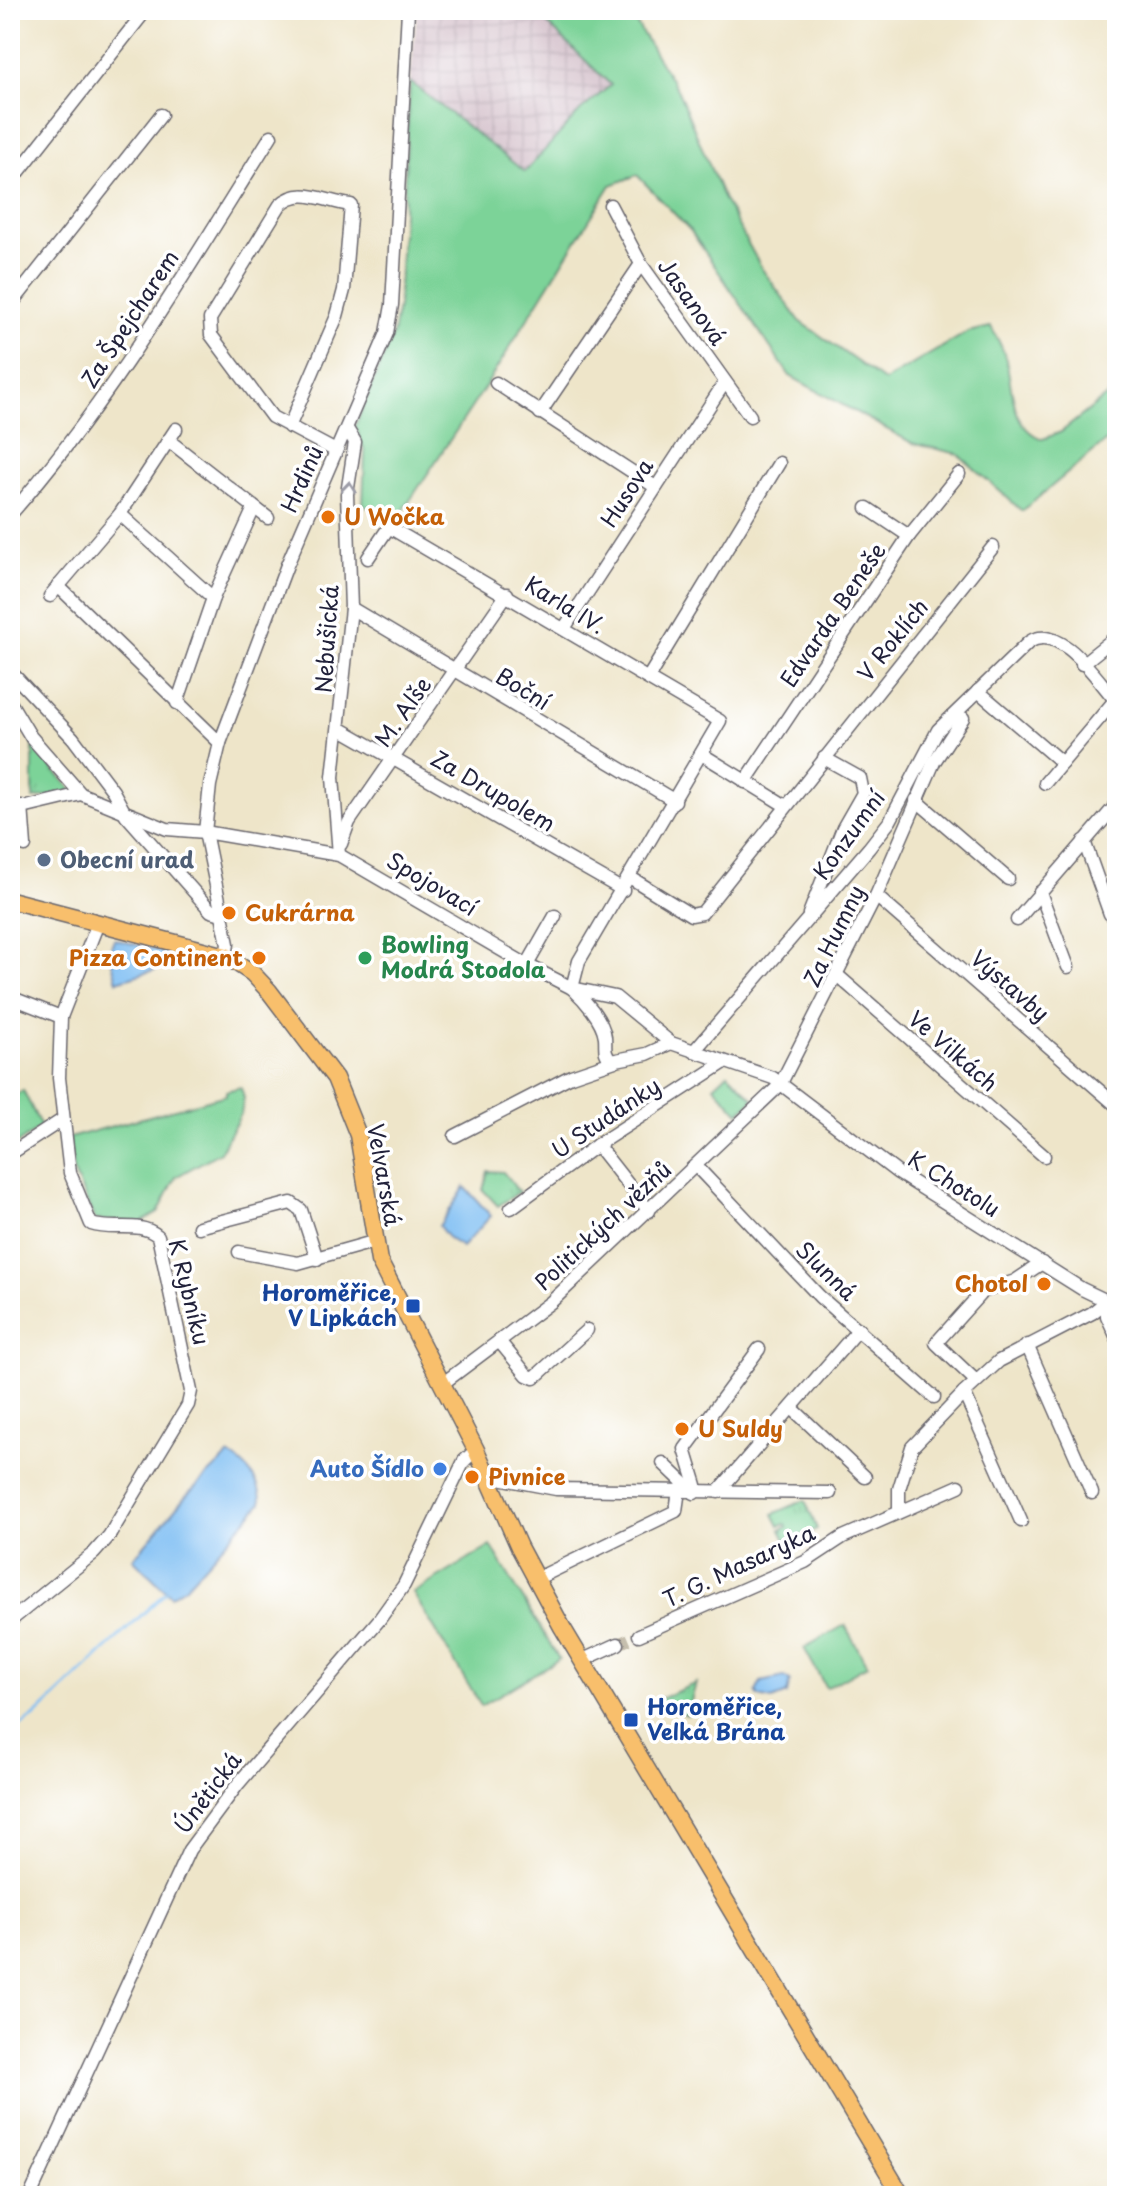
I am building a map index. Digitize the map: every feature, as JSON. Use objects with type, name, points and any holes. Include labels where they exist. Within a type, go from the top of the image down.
[{"type":"main road","name":"Velvarská","points":[[10,900],[226,956],[252,973],[269,991],[335,1078],[358,1135],[373,1242],[379,1261],[476,1450],[536,1579],[902,2196]]},
{"type":"street","points":[[10,183],[146,10]]},
{"type":"street","name":"Hrdinů","points":[[226,956],[228,944],[205,832],[220,743],[287,565],[387,333],[392,305],[408,10]]},
{"type":"street","points":[[10,306],[161,115]]},
{"type":"street","name":"Za Špejcharem","points":[[10,515],[45,476],[123,371],[271,136]]},
{"type":"street","points":[[289,427],[327,342],[340,303],[351,205],[303,193],[288,197],[280,205],[210,319],[211,335],[272,417],[289,427],[336,451]]},
{"type":"street","name":"Jasanová","points":[[610,205],[641,264],[750,416]]},
{"type":"street","points":[[540,413],[641,264]]},
{"type":"street","name":"Husova","points":[[565,627],[654,486],[725,382]]},
{"type":"street","points":[[496,383],[654,486]]},
{"type":"street","name":"Nebušická","points":[[339,855],[333,777],[341,729],[351,608],[347,494],[355,442],[347,429]]},
{"type":"street","points":[[220,743],[54,591],[120,514],[172,435],[268,518]]},
{"type":"street","points":[[648,678],[779,463]]},
{"type":"street","name":"Edvarda Beneše","points":[[745,782],[909,536],[959,474]]},
{"type":"street","points":[[177,703],[213,598],[254,508]]},
{"type":"street","points":[[867,508],[909,536]]},
{"type":"street","points":[[120,514],[213,598]]},
{"type":"street","name":"Karla IV.","points":[[368,558],[389,527],[565,627],[720,721],[703,755]]},
{"type":"street","name":"V Roklích","points":[[631,878],[691,915],[699,916],[993,547]]},
{"type":"street","name":"M. Alše","points":[[339,855],[342,835],[507,594]]},
{"type":"street","name":"Boční","points":[[351,608],[675,801]]},
{"type":"street","points":[[1045,783],[1116,701],[1082,664],[1117,636]]},
{"type":"street","name":"Konzumní","points":[[694,1051],[804,926],[890,821],[921,774],[945,723],[1038,637],[1061,641],[1082,664]]},
{"type":"street","points":[[10,671],[78,734],[126,815],[211,911],[222,914]]},
{"type":"street","points":[[978,691],[1062,763]]},
{"type":"street","points":[[10,702],[31,737],[81,794],[14,808],[25,846]]},
{"type":"street","name":"Za Humny","points":[[780,1085],[890,867],[916,800],[921,774],[963,718]]},
{"type":"street","name":"Za Drupolem","points":[[341,729],[395,757],[623,890]]},
{"type":"street","points":[[615,1061],[607,1058],[601,1028],[583,998],[572,988],[579,961],[703,755],[786,806]]},
{"type":"street","name":"Konzumní","points":[[804,926],[843,828],[863,793],[860,778],[824,758]]},
{"type":"street","name":"Spojovací","points":[[81,794],[126,815],[167,829],[205,832],[339,855],[527,965],[572,988],[615,997],[671,1043],[763,1074],[780,1085]]},
{"type":"street","points":[[916,800],[1008,879]]},
{"type":"street","points":[[1017,920],[1117,804]]},
{"type":"street","points":[[1084,841],[1110,914]]},
{"type":"street","points":[[869,848],[890,867]]},
{"type":"street","points":[[192,886],[214,880]]},
{"type":"street","points":[[1040,892],[1068,967]]},
{"type":"street","name":"Výstavby","points":[[876,896],[1117,1106]]},
{"type":"street","points":[[527,965],[555,916]]},
{"type":"street","name":"K Rybníku","points":[[10,1621],[94,1553],[109,1536],[172,1434],[191,1391],[158,1236],[148,1228],[103,1228],[91,1224],[70,1173],[59,1078],[61,1017],[98,923]]},
{"type":"street","name":"Ve Vilkách","points":[[837,975],[1044,1156]]},
{"type":"street","points":[[10,997],[61,1017]]},
{"type":"street","points":[[455,1136],[571,1076],[647,1054],[671,1043]]},
{"type":"street","name":"U Studánky","points":[[511,1208],[597,1145],[725,1062]]},
{"type":"street","name":"Politických vězňů","points":[[442,1384],[551,1302],[780,1085]]},
{"type":"street","name":"K Chotolu","points":[[780,1085],[898,1173],[1042,1263],[1114,1299]]},
{"type":"street","points":[[10,1154],[62,1120]]},
{"type":"street","points":[[597,1145],[649,1211]]},
{"type":"street","name":"Slunná","points":[[696,1166],[820,1297],[934,1397]]},
{"type":"street","points":[[199,1227],[291,1203],[301,1210],[317,1259]]},
{"type":"street","points":[[239,1252],[298,1263],[373,1242]]},
{"type":"street","points":[[976,1381],[936,1343],[982,1292],[1015,1281],[1042,1263]]},
{"type":"street","points":[[1114,1299],[1107,1316],[1117,1338]]},
{"type":"street","points":[[899,1511],[899,1489],[912,1447],[976,1381],[999,1361],[1114,1299]]},
{"type":"street","points":[[718,1492],[793,1409],[859,1329]]},
{"type":"street","points":[[499,1341],[527,1375],[534,1378],[587,1330]]},
{"type":"street","points":[[1027,1345],[1092,1493]]},
{"type":"street","points":[[694,1493],[696,1485],[685,1449],[759,1349]]},
{"type":"street","points":[[964,1393],[1021,1521]]},
{"type":"street","points":[[793,1409],[865,1477]]},
{"type":"street","name":"Únětická","points":[[30,2196],[189,1850],[238,1784],[395,1596],[430,1536],[464,1461],[476,1450]]},
{"type":"street","points":[[663,1463],[694,1493]]},
{"type":"street","points":[[488,1476],[556,1489],[830,1493]]},
{"type":"street","name":"T. G. Masaryka","points":[[639,1635],[805,1562],[843,1537],[959,1486]]},
{"type":"street","points":[[536,1579],[676,1511],[679,1490]]},
{"type":"street","points":[[583,1660],[618,1644]]},
{"type":"shaded area","points":[[417,10],[533,10],[611,84],[580,111],[525,172],[410,82]]},
{"type":"green space","points":[[533,10],[628,10],[678,91],[724,200],[762,269],[800,321],[884,381],[968,332],[991,327],[1005,356],[1018,415],[1032,433],[1043,439],[1061,432],[1117,388],[1117,432],[1022,511],[958,454],[912,443],[790,376],[690,230],[637,175],[611,185],[487,384],[395,523],[363,504],[365,452],[355,426],[393,334],[398,307],[410,82],[525,172],[580,111],[611,85]]},
{"type":"green space","points":[[33,746],[74,792],[33,799]]},
{"type":"green space","points":[[728,1073],[754,1099],[739,1113],[714,1086]]},
{"type":"green space","points":[[241,1087],[244,1098],[241,1114],[220,1152],[176,1177],[158,1213],[140,1223],[95,1220],[73,1171],[69,1138],[226,1095],[226,1091]]},
{"type":"green space","points":[[23,1090],[41,1127],[10,1149],[10,1099]]},
{"type":"green space","points":[[488,1171],[503,1172],[519,1192],[498,1206],[483,1190]]},
{"type":"green space","points":[[805,1500],[817,1529],[787,1542],[781,1530],[787,1527],[786,1524],[779,1526],[773,1514]]},
{"type":"green space","points":[[491,1546],[559,1659],[481,1706],[413,1593]]},
{"type":"green space","points":[[845,1625],[867,1665],[826,1688],[804,1648]]},
{"type":"green space","points":[[696,1683],[687,1715],[653,1702]]},
{"type":"water","points":[[114,939],[192,959],[117,981],[109,952]]},
{"type":"water","points":[[465,1187],[491,1216],[462,1247],[449,1239],[439,1226]]},
{"type":"water","points":[[229,1455],[252,1475],[259,1488],[261,1503],[186,1586],[171,1596],[133,1559],[186,1496]]},
{"type":"water","points":[[784,1677],[790,1681],[787,1694],[772,1700],[759,1697],[756,1692],[761,1682]]},
{"type":"waterway","points":[[10,1733],[35,1716],[166,1592]]},
{"type":"tunnel","points":[[618,1644],[639,1635]]},
{"type":"place","name":"U Wočka","points":[[328,517]]},
{"type":"place","name":"Obecní urad","points":[[44,860]]},
{"type":"place","name":"Cukrárna","points":[[229,913]]},
{"type":"place","name":"Pizza Continent","points":[[259,958]]},
{"type":"place","name":"Bowling Modrá Stodola","points":[[365,958]]},
{"type":"place","name":"Chotol","points":[[1044,1284]]},
{"type":"place","name":"Horoměřice, V Lipkách","points":[[413,1306]]},
{"type":"place","name":"U Suldy","points":[[682,1429]]},
{"type":"place","name":"Auto Šídlo","points":[[440,1469]]},
{"type":"place","name":"Pivnice","points":[[472,1477]]},
{"type":"place","name":"Horoměřice, Velká Brána","points":[[631,1720]]}]
